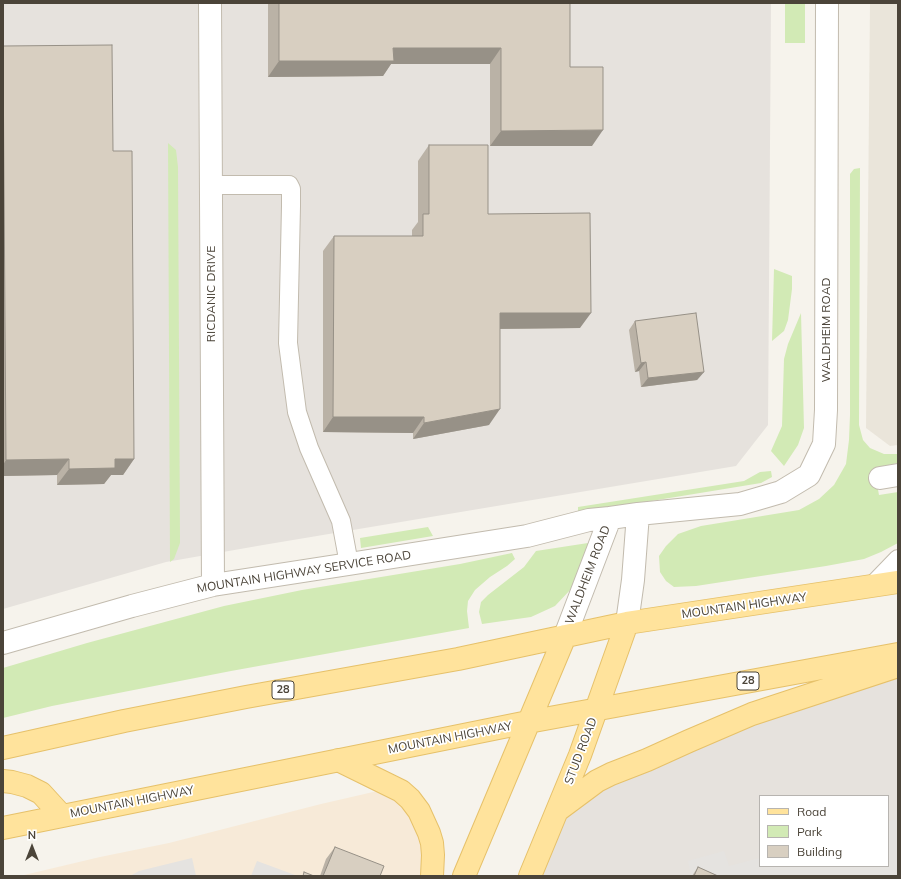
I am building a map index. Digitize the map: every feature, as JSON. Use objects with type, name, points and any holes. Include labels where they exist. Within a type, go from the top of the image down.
[{"type":"main road","name":"MOUNTAIN HIGHWAY","points":[[3,748],[124,721],[246,697],[458,659],[627,623],[898,582]]},
{"type":"main road","name":"STUD ROAD","points":[[530,876],[580,755],[627,623]]},
{"type":"main road","points":[[464,876],[565,636]]},
{"type":"main road","name":"MOUNTAIN HIGHWAY","points":[[3,828],[597,708],[898,654]]},
{"type":"main road","points":[[558,810],[597,780],[752,714],[898,666]]},
{"type":"main road","points":[[338,760],[401,791],[410,799],[419,811],[432,843],[432,876]]},
{"type":"main road","points":[[3,780],[27,786],[41,793],[62,816]]},
{"type":"street","name":"RICDANIC DRIVE","points":[[210,3],[212,585]]},
{"type":"street","name":"WALDHEIM ROAD","points":[[565,636],[610,518],[740,504],[781,492],[809,475],[824,444],[826,410],[827,3]]},
{"type":"street","points":[[627,623],[633,580],[638,514]]},
{"type":"street","name":"MOUNTAIN HIGHWAY SERVICE ROAD","points":[[3,643],[212,585],[527,536],[589,520],[610,518]]},
{"type":"lane","points":[[210,185],[289,185],[291,189],[288,343],[297,412],[309,448],[341,521],[349,564]]},
{"type":"lane","points":[[871,587],[898,559]]},
{"type":"shaded area","points":[[3,3],[771,3],[768,425],[736,466],[166,562],[3,609]]},
{"type":"shaded area","points":[[870,3],[898,3],[898,445],[890,446],[866,428]]},
{"type":"shaded area","points":[[898,666],[898,876],[530,876],[558,810],[584,790]]},
{"type":"shaded area","points":[[395,787],[410,799],[432,876],[20,876],[100,857],[169,843],[321,804]]},
{"type":"shaded area","points":[[898,819],[898,876],[727,876],[727,874],[720,876],[691,876],[688,861],[724,851],[729,866],[759,858],[759,867],[889,867],[889,821]]},
{"type":"shaded area","points":[[192,858],[196,876],[130,876],[139,871]]},
{"type":"shaded area","points":[[257,861],[295,875],[295,876],[251,876]]},
{"type":"green space","points":[[785,3],[805,3],[805,43],[785,43]]},
{"type":"green space","points":[[168,143],[176,150],[178,167],[180,543],[174,559],[170,562]]},
{"type":"green space","points":[[860,168],[859,425],[863,440],[870,448],[884,454],[898,454],[898,463],[874,468],[879,495],[898,492],[898,543],[864,559],[696,586],[674,587],[666,581],[660,572],[659,556],[666,546],[678,534],[701,526],[799,510],[819,499],[834,485],[846,464],[850,415],[850,174],[854,169]]},
{"type":"green space","points":[[774,269],[792,276],[792,289],[788,320],[784,331],[772,341]]},
{"type":"green space","points":[[801,313],[804,428],[798,445],[784,466],[771,451],[782,426],[784,359],[788,344]]},
{"type":"green space","points":[[771,471],[772,477],[761,483],[578,513],[578,507],[744,481],[760,472]]},
{"type":"green space","points":[[428,527],[433,536],[361,548],[360,538]]},
{"type":"green space","points":[[588,543],[584,562],[572,588],[555,606],[531,617],[482,624],[479,612],[481,602],[524,567],[536,551]]},
{"type":"green space","points":[[512,553],[515,559],[475,590],[468,601],[467,611],[469,628],[231,671],[52,706],[3,718],[3,668],[87,643],[224,606],[302,590],[460,564]]},
{"type":"building","points":[[279,3],[570,3],[570,67],[603,67],[603,130],[501,131],[501,48],[393,48],[394,61],[279,61]]},
{"type":"building","points":[[112,45],[113,151],[132,151],[134,459],[115,459],[115,468],[69,469],[69,459],[6,460],[3,46]]},
{"type":"building","points":[[429,145],[488,145],[488,214],[590,213],[591,313],[500,313],[500,409],[424,423],[424,417],[333,417],[334,236],[423,236],[423,214],[429,214]]},
{"type":"building","points":[[696,313],[704,372],[648,378],[646,362],[641,363],[635,321]]},
{"type":"building","points":[[335,847],[384,866],[380,876],[323,876]]},
{"type":"building","points":[[698,867],[718,876],[694,876]]},
{"type":"building","points":[[304,872],[314,876],[303,876]]}]
